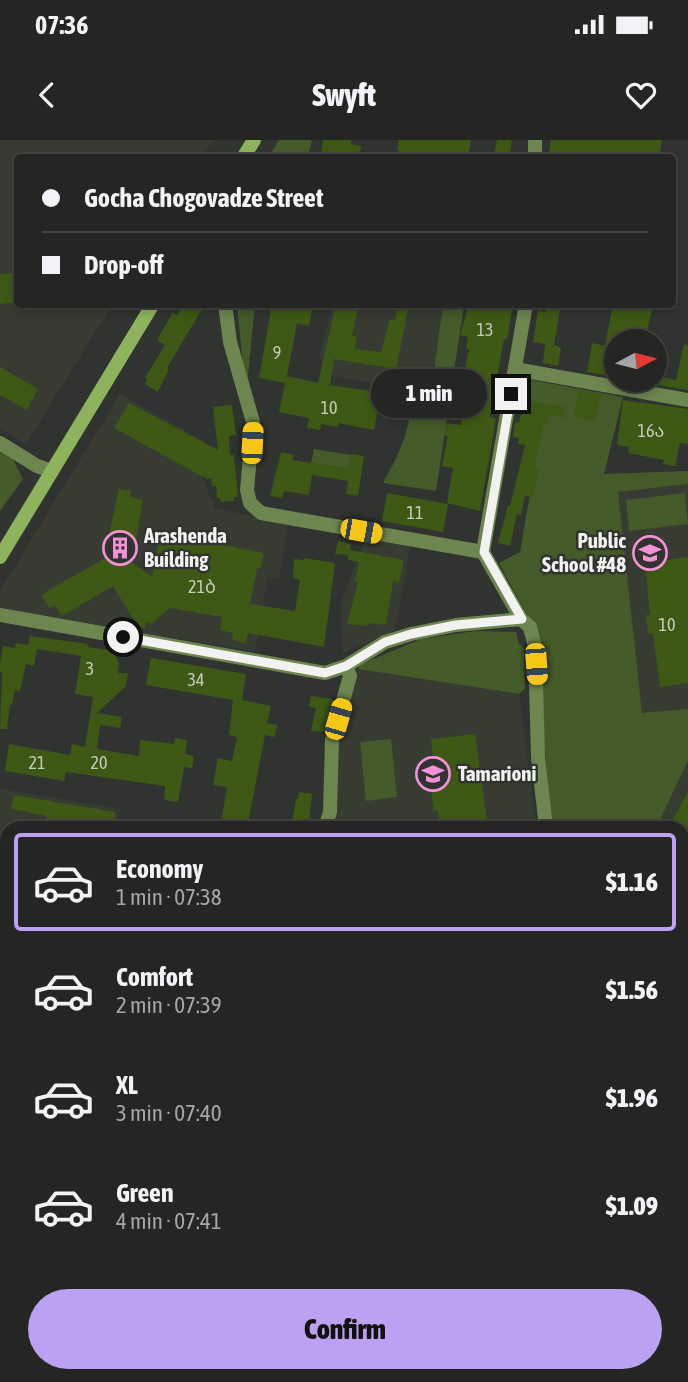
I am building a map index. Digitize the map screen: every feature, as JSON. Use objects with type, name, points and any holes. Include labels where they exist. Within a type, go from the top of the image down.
[{"type":"main road","points":[[0,557],[151,308]]},
{"type":"street","points":[[226,308],[230,342],[253,422],[247,490],[250,503],[261,513],[484,552]]},
{"type":"street","points":[[525,308],[484,552],[522,619],[530,627],[535,647],[538,756],[545,821]]},
{"type":"street","points":[[515,369],[688,400]]},
{"type":"street","points":[[0,443],[37,466],[52,471]]},
{"type":"street","points":[[0,615],[325,673],[346,666],[385,642],[411,634],[456,625],[522,619]]},
{"type":"street","points":[[327,821],[330,813],[332,740],[350,676],[346,666]]},
{"type":"shaded area","points":[[0,140],[213,140],[204,154],[14,154],[14,308],[110,308],[26,444],[0,428]]},
{"type":"shaded area","points":[[332,308],[443,308],[431,392],[339,377],[324,370],[320,354]]},
{"type":"shaded area","points":[[120,394],[204,441],[202,477],[215,508],[288,524],[279,579],[268,577],[255,651],[0,611],[0,591]]},
{"type":"shaded area","name":"Public School #48","points":[[688,471],[688,716],[641,721],[604,474]]},
{"type":"shaded area","points":[[365,539],[410,546],[395,631],[343,653],[341,602]]},
{"type":"shaded area","name":"Tamarioni","points":[[358,669],[519,694],[535,821],[337,821],[337,739]]},
{"type":"shaded area","points":[[688,761],[688,821],[659,821]]},
{"type":"shaded area","points":[[0,789],[120,809],[117,821],[0,821]]},
{"type":"green space","points":[[279,140],[312,140],[309,154],[271,154]]},
{"type":"green space","points":[[237,308],[255,308],[246,395]]},
{"type":"green space","points":[[443,308],[464,308],[436,491],[383,483],[404,438],[413,389],[431,392]]},
{"type":"green space","points":[[521,378],[623,397],[604,474],[688,471],[688,484],[618,492],[642,713],[688,709],[688,761],[659,821],[551,821],[534,628],[499,563],[520,552],[545,406],[518,401]]},
{"type":"green space","points":[[0,449],[11,455],[23,479],[0,511]]},
{"type":"green space","points":[[314,449],[351,455],[349,469],[311,463]]},
{"type":"green space","points":[[685,493],[688,524],[629,531],[626,500]]},
{"type":"green space","points":[[475,631],[516,632],[519,644],[524,648],[525,688],[519,694],[358,669],[361,664],[421,639]]},
{"type":"green space","points":[[391,739],[397,797],[366,801],[360,742]]},
{"type":"building","points":[[323,140],[351,140],[351,144],[361,146],[360,154],[321,154]]},
{"type":"building","points":[[399,140],[471,140],[469,154],[411,154],[397,151]]},
{"type":"building","points":[[497,140],[512,140],[510,154],[494,154]]},
{"type":"building","points":[[551,140],[662,140],[660,154],[549,154]]},
{"type":"building","points":[[14,272],[14,302],[0,304],[0,274]]},
{"type":"building","points":[[181,308],[203,308],[167,368],[169,369],[158,392],[145,384],[145,378],[165,345],[157,340],[173,312],[177,315]]},
{"type":"building","points":[[271,308],[312,308],[309,326],[297,323],[287,376],[318,383],[335,308],[358,308],[352,336],[357,337],[355,349],[381,352],[390,319],[395,320],[397,308],[408,308],[396,369],[334,359],[330,385],[385,393],[382,404],[379,403],[374,430],[338,423],[338,427],[321,424],[320,430],[307,428],[309,418],[279,412],[285,383],[259,378]]},
{"type":"building","points":[[468,308],[512,308],[490,417],[496,419],[480,511],[447,503],[453,468],[442,466],[448,436],[444,435],[447,423],[461,425],[465,400],[453,398],[456,384],[462,385],[469,349],[466,349],[468,337],[460,335]]},
{"type":"building","points":[[546,308],[560,308],[554,345],[561,348],[558,366],[543,363],[545,344],[533,342],[538,311],[546,312]]},
{"type":"building","points":[[612,308],[652,309],[648,329],[608,329]]},
{"type":"building","points":[[592,343],[604,346],[604,375],[587,372]]},
{"type":"building","points":[[684,344],[688,345],[688,390],[667,387],[667,378],[676,380]]},
{"type":"building","points":[[0,367],[38,389],[27,410],[0,395]]},
{"type":"building","points":[[411,368],[437,369],[435,381],[410,378]]},
{"type":"building","points":[[579,390],[601,394],[595,422],[574,417]]},
{"type":"building","points":[[523,400],[565,407],[564,418],[549,415],[547,426],[543,425],[533,497],[525,496],[521,515],[517,514],[510,546],[498,543],[525,445],[518,444],[519,438],[513,437],[515,422],[519,423]]},
{"type":"building","points":[[623,400],[688,409],[688,444],[680,443],[675,466],[663,464],[664,460],[628,453],[629,447],[617,445]]},
{"type":"building","points":[[129,403],[218,450],[213,407],[232,405],[236,435],[229,436],[230,455],[234,455],[238,497],[234,497],[234,501],[221,502],[220,498],[217,498],[216,486],[212,486],[211,478],[207,479],[114,428]]},
{"type":"building","points":[[281,452],[294,455],[292,460],[349,469],[351,454],[364,456],[358,496],[346,494],[348,481],[312,475],[309,495],[284,491],[282,498],[270,496]]},
{"type":"building","points":[[119,489],[131,491],[130,497],[143,500],[132,562],[152,577],[160,534],[189,539],[198,529],[219,533],[224,545],[264,553],[261,568],[257,568],[250,604],[295,611],[300,580],[293,578],[294,559],[335,563],[324,647],[248,633],[246,643],[232,640],[233,633],[220,630],[222,617],[170,608],[152,623],[146,622],[145,628],[134,626],[135,622],[113,586],[62,616],[55,605],[49,608],[42,596],[47,591],[104,559]]},
{"type":"building","points":[[387,493],[448,504],[443,532],[382,521]]},
{"type":"building","points":[[338,541],[351,544],[350,550],[404,560],[399,583],[393,581],[386,625],[347,624],[358,582],[355,581],[359,562],[348,560],[348,555],[335,554]]},
{"type":"building","points":[[688,557],[688,683],[660,687],[653,634],[648,634],[646,615],[650,615],[645,563]]},
{"type":"building","points":[[30,636],[88,644],[88,647],[113,651],[119,664],[118,673],[128,673],[126,686],[97,713],[122,717],[120,728],[100,725],[97,749],[139,756],[140,740],[174,744],[175,738],[187,740],[185,754],[194,756],[192,768],[184,767],[178,802],[164,800],[165,786],[66,772],[64,781],[5,771],[9,744],[70,755],[72,744],[85,747],[93,697],[75,694],[81,656],[37,649],[34,666],[26,664],[20,691],[15,690],[7,729],[0,729],[0,663],[3,646],[15,648],[16,643],[28,645]]},
{"type":"building","points":[[151,658],[246,674],[242,700],[271,706],[267,723],[277,725],[275,737],[265,735],[248,821],[221,821],[227,787],[213,785],[218,758],[232,761],[237,737],[229,735],[233,700],[146,685]]},
{"type":"building","points":[[311,696],[333,699],[324,732],[311,731],[316,708],[309,707]]},
{"type":"building","points":[[475,734],[487,820],[440,821],[438,811],[434,811],[431,790],[436,790],[431,739]]},
{"type":"building","points":[[299,792],[312,794],[309,821],[292,821]]},
{"type":"building","points":[[688,792],[688,821],[672,821]]},
{"type":"building","points":[[14,795],[115,812],[114,821],[47,821],[47,816],[11,809]]},
{"type":"place","name":"Arashenda Building","points":[[120,548]]},
{"type":"place","name":"Public School #48","points":[[650,553]]},
{"type":"place","name":"Tamarioni","points":[[433,774]]},
{"type":"route","points":[[123,637],[325,673],[346,666],[385,642],[411,634],[456,625],[522,619],[484,552],[511,394]]}]
